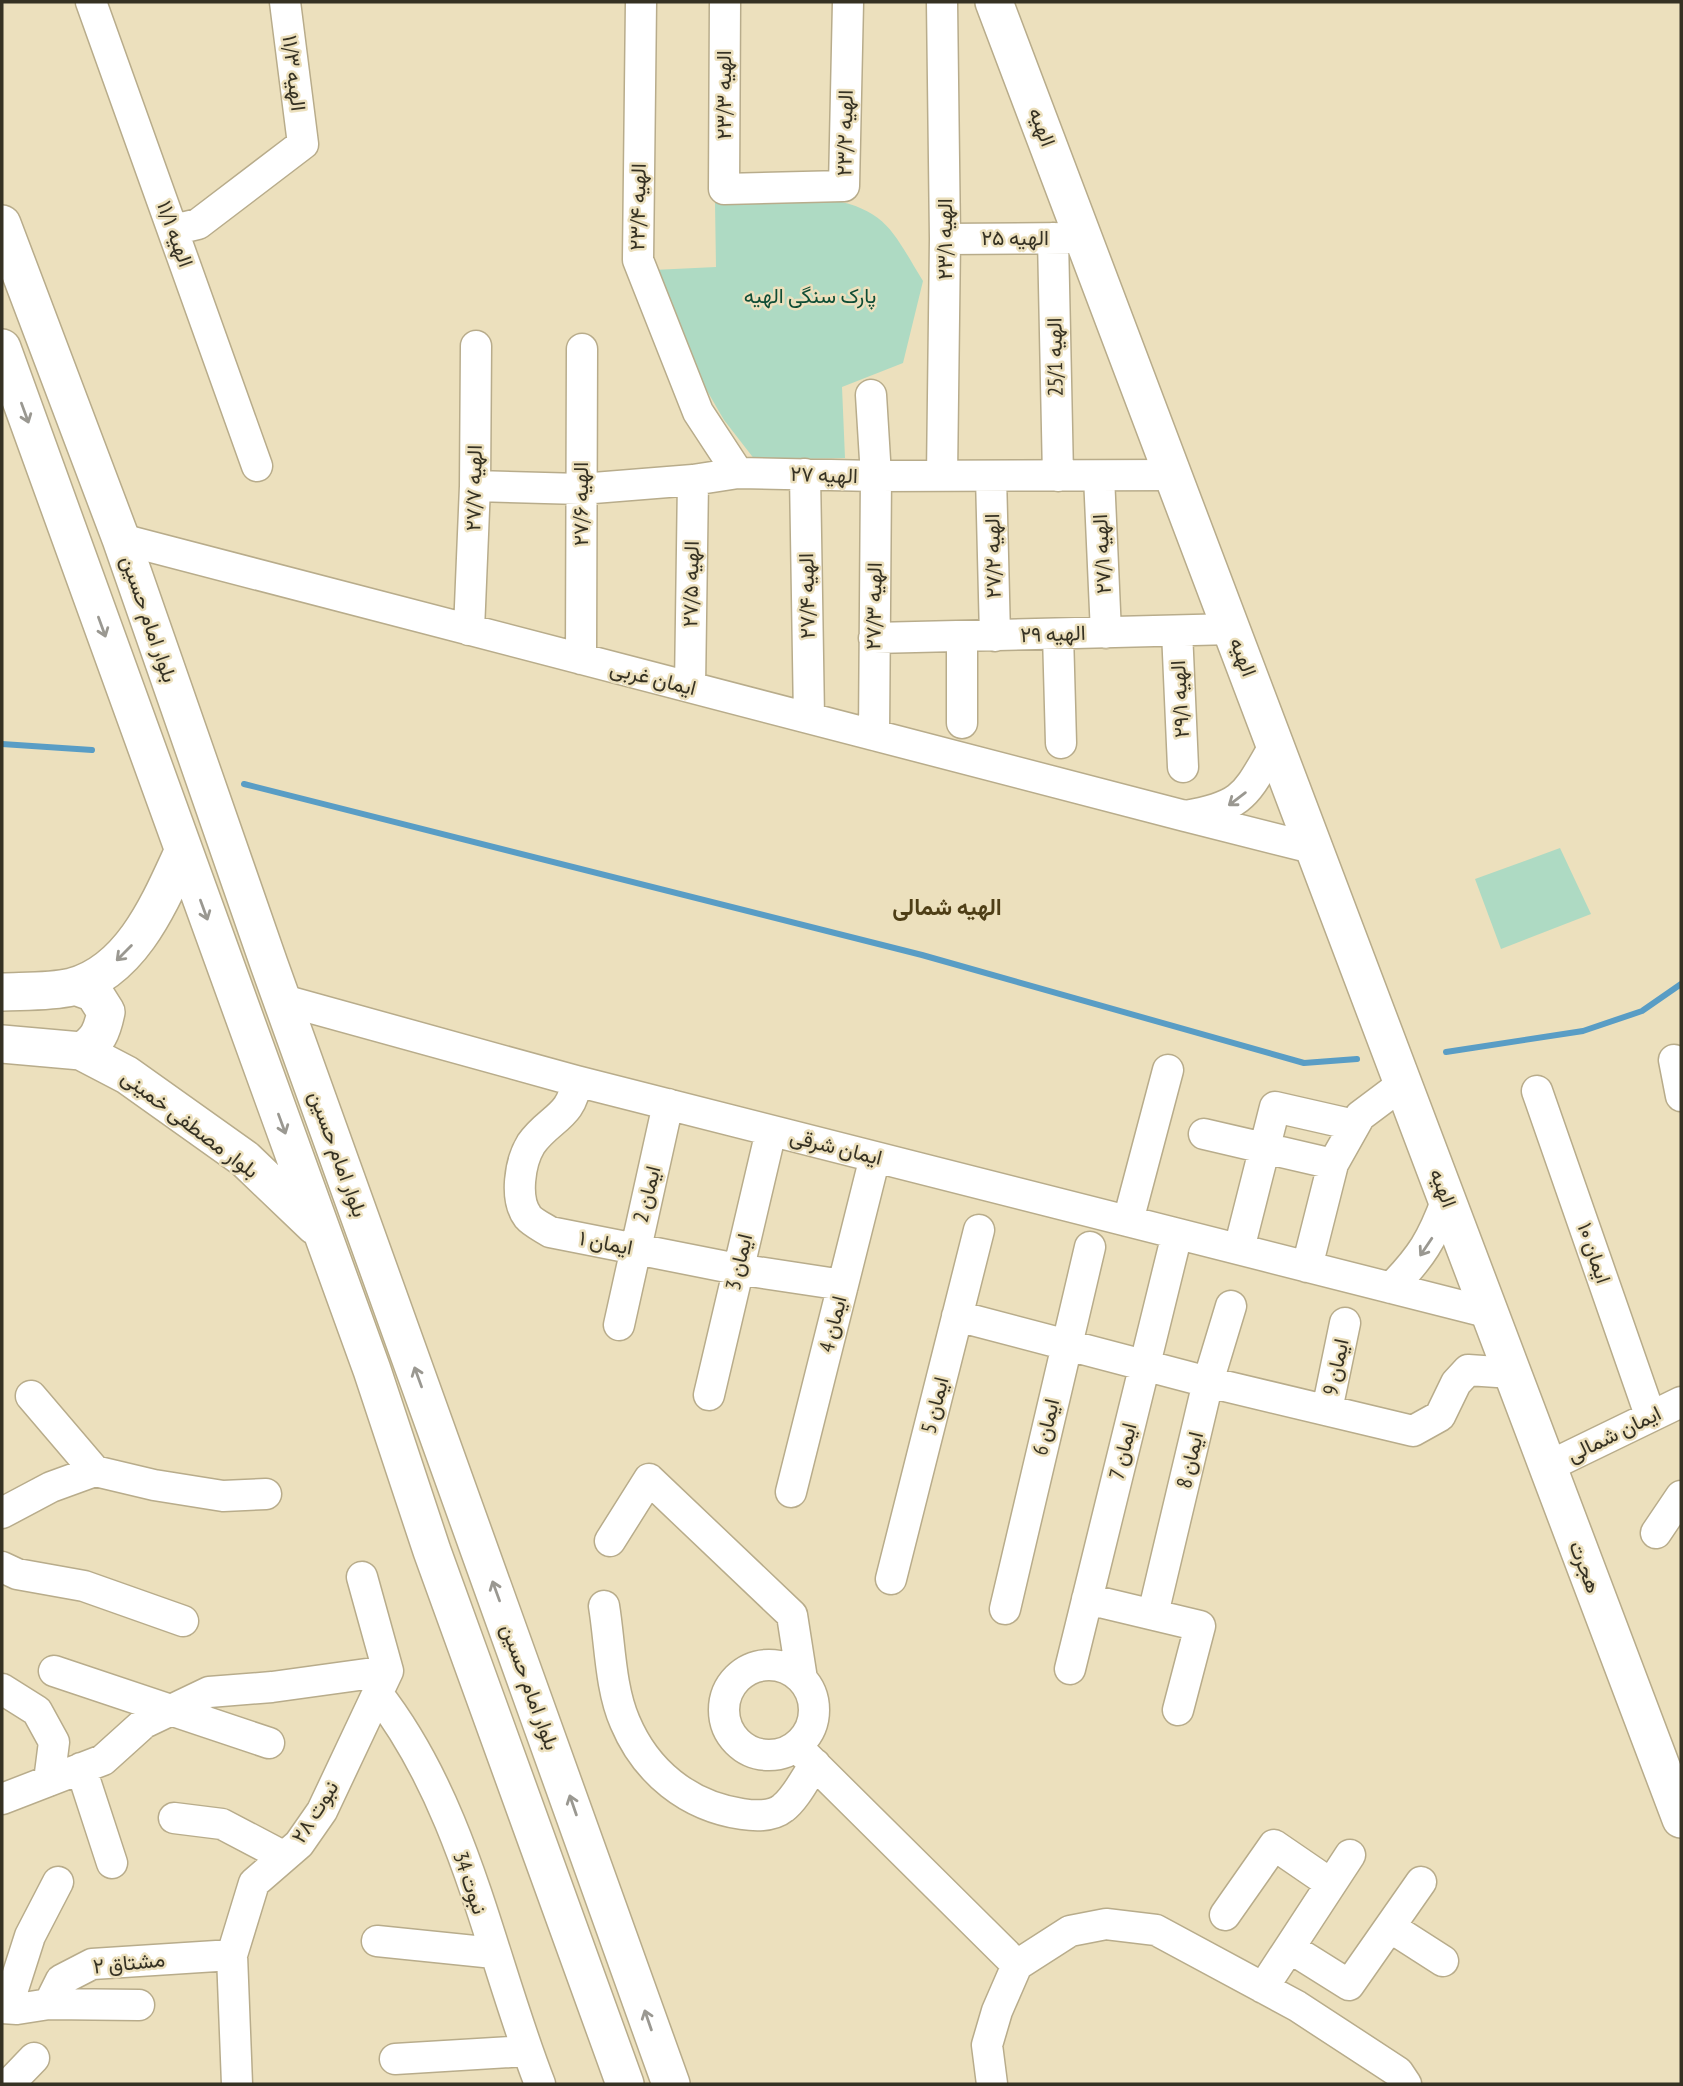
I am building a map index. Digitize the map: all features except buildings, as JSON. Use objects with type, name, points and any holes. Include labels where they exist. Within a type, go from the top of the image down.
[{"type":"main road","name":"الهیه","points":[[994,2],[1068,238],[1174,475],[1490,1313]]},
{"type":"main road","name":"بلوار امام حسین","points":[[2,224],[121,539],[671,2084]]},
{"type":"main road","name":"بلوار امام حسین","points":[[4,360],[372,1370],[436,1563],[625,2084]]},
{"type":"main road","points":[[75,986],[110,966],[131,948],[160,902],[183,852]]},
{"type":"main road","points":[[2,992],[75,986],[94,993],[106,1012],[100,1034],[92,1045],[80,1051]]},
{"type":"main road","name":"بلوار مصطفی خمینی","points":[[2,1044],[80,1051],[127,1075],[245,1159],[321,1231]]},
{"type":"main road","name":"هجرت","points":[[1490,1313],[1681,1819]]},
{"type":"street","name":"الهیه ۱۱/۱","points":[[91,2],[257,466]]},
{"type":"street","name":"الهیه ۱۱/۳","points":[[173,230],[198,224],[303,144],[285,2]]},
{"type":"street","name":"الهیه ۲۳/۴","points":[[641,2],[638,260],[698,412],[738,472]]},
{"type":"street","name":"الهیه ۲۳/۳","points":[[724,189],[725,2]]},
{"type":"street","name":"الهیه ۲۳/۲","points":[[724,189],[844,186],[848,2]]},
{"type":"street","name":"الهیه ۲۳/۱","points":[[942,2],[945,239],[942,475]]},
{"type":"street","name":"الهیه ۲۵","points":[[945,239],[1068,238]]},
{"type":"street","name":"الهیه 25/1","points":[[1058,476],[1068,238]]},
{"type":"street","name":"الهیه ۲۷/۷","points":[[468,630],[475,486],[475,346]]},
{"type":"street","name":"الهیه ۲۷/۶","points":[[581,659],[582,349]]},
{"type":"street","name":"الهیه ۲۷/۳","points":[[872,395],[876,477],[874,735]]},
{"type":"street","name":"الهیه ۲۷","points":[[475,486],[581,489],[693,480],[738,472],[876,477],[1174,475]]},
{"type":"street","name":"الهیه ۲۷/۴","points":[[805,474],[809,718]]},
{"type":"street","name":"الهیه ۲۷/۲","points":[[991,476],[995,636]]},
{"type":"street","name":"الهیه ۲۷/۱","points":[[1099,476],[1106,633]]},
{"type":"street","name":"الهیه ۲۷/۵","points":[[690,687],[693,480]]},
{"type":"street","name":"ایمان غربی","points":[[121,539],[1316,849]]},
{"type":"street","name":"الهیه ۲۹","points":[[874,638],[1233,629]]},
{"type":"street","name":"الهیه ۲۹/۱","points":[[1177,631],[1183,767]]},
{"type":"street","points":[[1058,634],[1061,743]]},
{"type":"street","points":[[962,636],[962,723]]},
{"type":"street","points":[[1185,816],[1223,810],[1247,792],[1276,743]]},
{"type":"street","name":"ایمان شرقی","points":[[283,1000],[576,1081],[1490,1313]]},
{"type":"street","points":[[1674,1060],[1681,1096]]},
{"type":"street","points":[[1128,1221],[1168,1070]]},
{"type":"street","name":"ایمان ۱","points":[[576,1081],[575,1099],[531,1145],[520,1175],[521,1200],[528,1217],[550,1232],[737,1269],[843,1285]]},
{"type":"street","points":[[1307,1267],[1333,1164],[1360,1116],[1404,1083]]},
{"type":"street","name":"ایمان ۱۰","points":[[1537,1091],[1650,1415]]},
{"type":"street","name":"ایمان 2","points":[[619,1325],[668,1104]]},
{"type":"street","points":[[1239,1249],[1275,1107],[1354,1125]]},
{"type":"street","name":"ایمان 3","points":[[709,1395],[771,1130]]},
{"type":"street","points":[[1204,1134],[1333,1164]]},
{"type":"street","name":"ایمان 4","points":[[792,1492],[875,1157]]},
{"type":"street","points":[[1391,1288],[1414,1265],[1432,1239],[1447,1199]]},
{"type":"street","name":"ایمان 5","points":[[891,1579],[979,1230]]},
{"type":"street","name":"ایمان 7","points":[[1070,1668],[1177,1234]]},
{"type":"street","name":"ایمان 6","points":[[1005,1609],[1090,1247]]},
{"type":"street","name":"ایمان 8","points":[[1153,1615],[1208,1382],[1231,1306]]},
{"type":"street","points":[[957,1316],[1144,1366],[1413,1431],[1440,1416],[1456,1383],[1468,1370],[1512,1373]]},
{"type":"street","name":"ایمان 9","points":[[1327,1410],[1345,1323]]},
{"type":"street","points":[[31,1396],[95,1471]]},
{"type":"street","name":"ایمان شمالی","points":[[1547,1467],[1681,1402]]},
{"type":"street","points":[[2,1513],[51,1487],[95,1471],[153,1485],[223,1496],[266,1494]]},
{"type":"street","points":[[604,1606],[623,1719],[644,1757],[675,1788],[691,1798],[732,1812],[766,1815],[783,1808],[806,1755],[806,1735],[814,1714],[811,1692],[802,1679],[792,1615],[649,1479],[610,1541]]},
{"type":"street","points":[[1656,1532],[1681,1496]]},
{"type":"street","points":[[2,1567],[17,1574],[84,1586],[183,1621]]},
{"type":"street","points":[[2,1795],[49,1781],[103,1760],[144,1723],[209,1692],[383,1682],[362,1577]]},
{"type":"street","points":[[1087,1599],[1200,1626],[1178,1710]]},
{"type":"street","points":[[802,1679],[776,1665],[761,1665],[747,1670],[727,1693],[724,1707],[732,1735],[741,1746],[769,1755],[806,1755],[1017,1965]]},
{"type":"street","points":[[54,1671],[168,1712],[269,1744]]},
{"type":"street","name":"نبوت ۲۸","points":[[237,2084],[232,1955],[254,1883],[299,1844],[321,1811],[383,1682]]},
{"type":"street","name":"نبوت 34","points":[[383,1682],[401,1724],[426,1765],[451,1826],[540,2084]]},
{"type":"street","points":[[2,1689],[37,1711],[54,1742],[49,1781]]},
{"type":"street","points":[[81,1768],[112,1863]]},
{"type":"street","points":[[174,1818],[222,1824],[284,1856]]},
{"type":"street","points":[[1224,1915],[1274,1844],[1331,1885]]},
{"type":"street","points":[[1263,1988],[1350,1855]]},
{"type":"street","points":[[58,1882],[30,1936],[4,2008],[49,2004],[139,2006]]},
{"type":"street","points":[[1290,1948],[1349,1985],[1421,1882]]},
{"type":"street","points":[[992,2084],[987,2045],[997,2011],[1017,1965],[1070,1931],[1106,1924],[1156,1930],[1263,1988],[1398,2072],[1406,2084]]},
{"type":"street","points":[[1390,1927],[1443,1962]]},
{"type":"street","points":[[377,1941],[494,1953]]},
{"type":"street","name":"مشتاق ۲","points":[[49,2004],[61,1980],[92,1964],[232,1955]]},
{"type":"street","points":[[395,2059],[527,2051]]},
{"type":"street","points":[[9,2084],[34,2058]]},
{"type":"green space","name":"پارک سنگی الهیه","points":[[823,198],[861,208],[885,224],[923,281],[903,363],[842,387],[845,458],[755,460],[724,420],[673,332],[653,270],[716,267],[715,203]]},
{"type":"green space","points":[[1560,848],[1591,914],[1501,949],[1475,879]]},
{"type":"waterway","points":[[2,744],[92,750]]},
{"type":"waterway","points":[[244,784],[922,955],[1304,1063],[1357,1059]]},
{"type":"waterway","points":[[1446,1052],[1583,1031],[1642,1011],[1681,984]]},
{"type":"district","name":"الهیه شمالی","points":[[947,907]]}]
